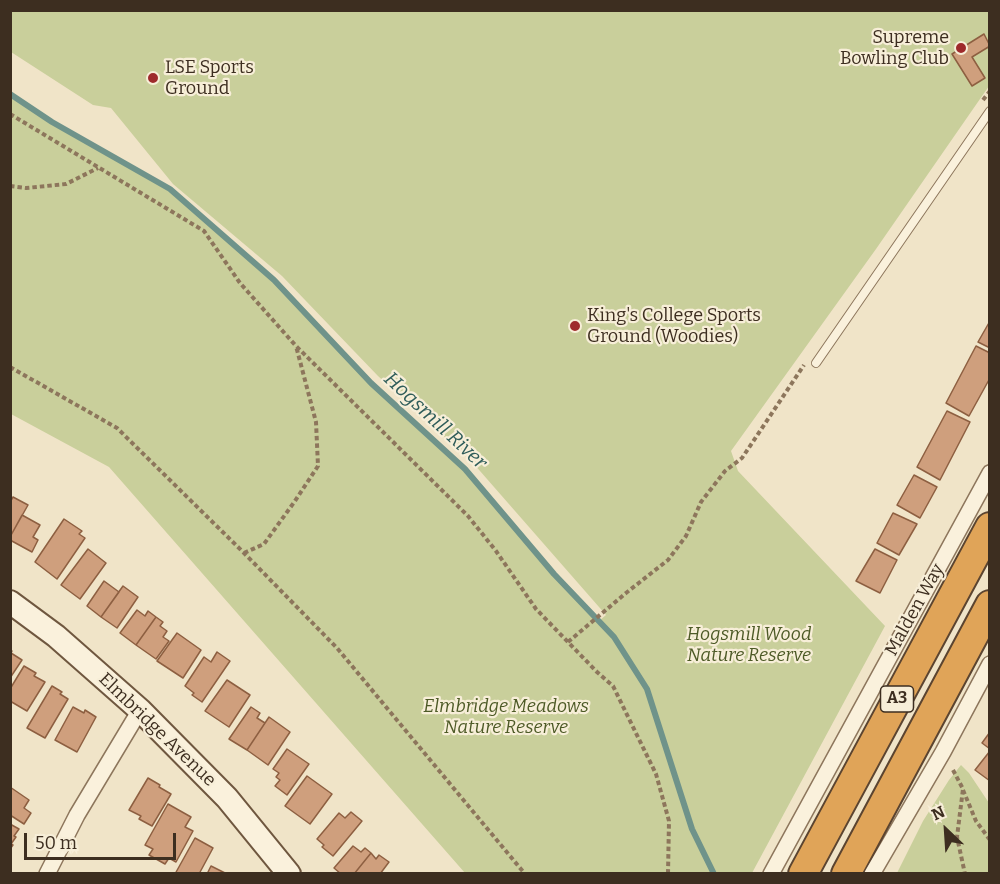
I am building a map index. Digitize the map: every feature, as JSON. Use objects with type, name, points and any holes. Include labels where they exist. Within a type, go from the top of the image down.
[{"type":"highway","name":"Malden Way","points":[[804,872],[990,527]]},
{"type":"highway","name":"A3","points":[[846,873],[990,605]]},
{"type":"street","name":"Malden Way","points":[[771,873],[990,473]]},
{"type":"street","name":"Elmbridge Avenue","points":[[10,603],[56,636],[140,710],[227,798],[289,873]]},
{"type":"street","points":[[872,873],[943,752],[990,664]]},
{"type":"street","points":[[47,873],[77,815],[140,710]]},
{"type":"lane","points":[[816,363],[990,111]]},
{"type":"path","points":[[10,114],[204,231],[240,283],[296,346],[468,516],[496,551],[536,609],[613,686],[656,774],[669,821],[668,873]]},
{"type":"path","points":[[10,186],[26,188],[66,183],[98,168]]},
{"type":"path","points":[[244,552],[264,544],[296,501],[318,466],[316,422],[296,346]]},
{"type":"path","points":[[10,366],[117,428],[244,552],[337,648],[525,873]]},
{"type":"path","points":[[568,642],[626,593]]},
{"type":"path","points":[[943,752],[963,789],[976,821],[990,840]]},
{"type":"path","points":[[963,789],[957,837],[965,873]]},
{"type":"green space","points":[[11,11],[989,11],[989,86],[876,249],[731,451],[738,471],[885,626],[752,873],[465,873],[109,467],[11,414],[10,94],[52,122],[170,189],[279,285],[371,383],[465,469],[554,574],[599,621],[606,615],[473,463],[378,376],[282,276],[173,184],[111,108],[93,105],[11,52]]},
{"type":"green space","points":[[961,765],[989,803],[989,873],[897,873],[923,821]]},
{"type":"building","points":[[984,34],[990,46],[972,57],[985,78],[972,86],[952,54]]},
{"type":"building","points":[[990,321],[990,348],[978,342]]},
{"type":"building","points":[[976,346],[990,353],[990,378],[969,416],[946,403]]},
{"type":"building","points":[[947,411],[970,422],[940,480],[917,467]]},
{"type":"building","points":[[914,475],[937,487],[920,518],[897,505]]},
{"type":"building","points":[[13,497],[28,505],[10,537],[10,502]]},
{"type":"building","points":[[893,513],[917,524],[899,555],[877,543]]},
{"type":"building","points":[[22,515],[40,525],[33,537],[38,540],[32,552],[10,540]]},
{"type":"building","points":[[64,519],[82,531],[79,534],[85,538],[57,579],[35,562]]},
{"type":"building","points":[[88,549],[106,563],[80,599],[61,585]]},
{"type":"building","points":[[875,549],[897,560],[880,593],[856,581]]},
{"type":"building","points":[[104,581],[119,592],[101,617],[87,606]]},
{"type":"building","points":[[123,586],[138,597],[117,628],[101,617]]},
{"type":"building","points":[[137,610],[145,616],[148,611],[156,617],[136,645],[120,633]]},
{"type":"building","points":[[156,617],[163,622],[160,626],[167,631],[163,637],[169,641],[156,659],[136,645]]},
{"type":"building","points":[[177,633],[201,650],[183,678],[157,661]]},
{"type":"building","points":[[10,651],[22,660],[10,678]]},
{"type":"building","points":[[217,652],[230,661],[202,702],[185,686],[204,657],[211,662]]},
{"type":"building","points":[[24,666],[36,673],[34,676],[45,682],[27,711],[10,701],[10,689]]},
{"type":"building","points":[[227,680],[250,695],[229,727],[205,711]]},
{"type":"building","points":[[52,686],[68,699],[45,738],[27,728]]},
{"type":"building","points":[[73,707],[84,713],[85,710],[96,717],[77,752],[55,740]]},
{"type":"building","points":[[251,707],[260,713],[257,718],[265,723],[247,750],[229,739]]},
{"type":"building","points":[[269,717],[290,732],[268,765],[247,750]]},
{"type":"building","points":[[990,732],[990,749],[982,743]]},
{"type":"building","points":[[287,749],[309,764],[287,795],[275,786],[280,780],[276,777],[279,773],[273,769]]},
{"type":"building","points":[[990,751],[990,781],[975,770]]},
{"type":"building","points":[[307,776],[332,794],[310,824],[285,806]]},
{"type":"building","points":[[148,778],[171,794],[152,826],[139,819],[141,816],[129,810]]},
{"type":"building","points":[[10,787],[29,800],[24,808],[31,813],[24,824],[10,815]]},
{"type":"building","points":[[168,804],[191,817],[185,827],[193,831],[176,862],[169,858],[165,864],[149,855],[153,849],[145,845]]},
{"type":"building","points":[[351,812],[362,821],[333,856],[322,847],[324,845],[317,839],[339,813],[345,818]]},
{"type":"building","points":[[10,824],[19,829],[10,849]]},
{"type":"building","points":[[195,838],[213,848],[199,874],[175,874]]},
{"type":"building","points":[[353,846],[361,852],[365,848],[371,853],[354,874],[341,874],[334,868]]},
{"type":"building","points":[[371,853],[376,859],[379,855],[389,862],[380,874],[354,874]]},
{"type":"building","points":[[211,866],[227,874],[207,874]]},
{"type":"waterway","name":"Hogsmill River","points":[[10,94],[52,122],[170,189],[274,280],[371,383],[465,469],[554,574],[614,637],[647,689],[692,829],[714,874]]},
{"type":"place","name":"Supreme Bowling Club","points":[[961,48]]},
{"type":"place","name":"LSE Sports Ground","points":[[153,78]]},
{"type":"place","name":"King's College Sports Ground (Woodies)","points":[[575,326]]},
{"type":"park label","name":"Hogsmill Wood Nature Reserve","points":[[749,645]]},
{"type":"park label","name":"Elmbridge Meadows Nature Reserve","points":[[506,717]]}]
